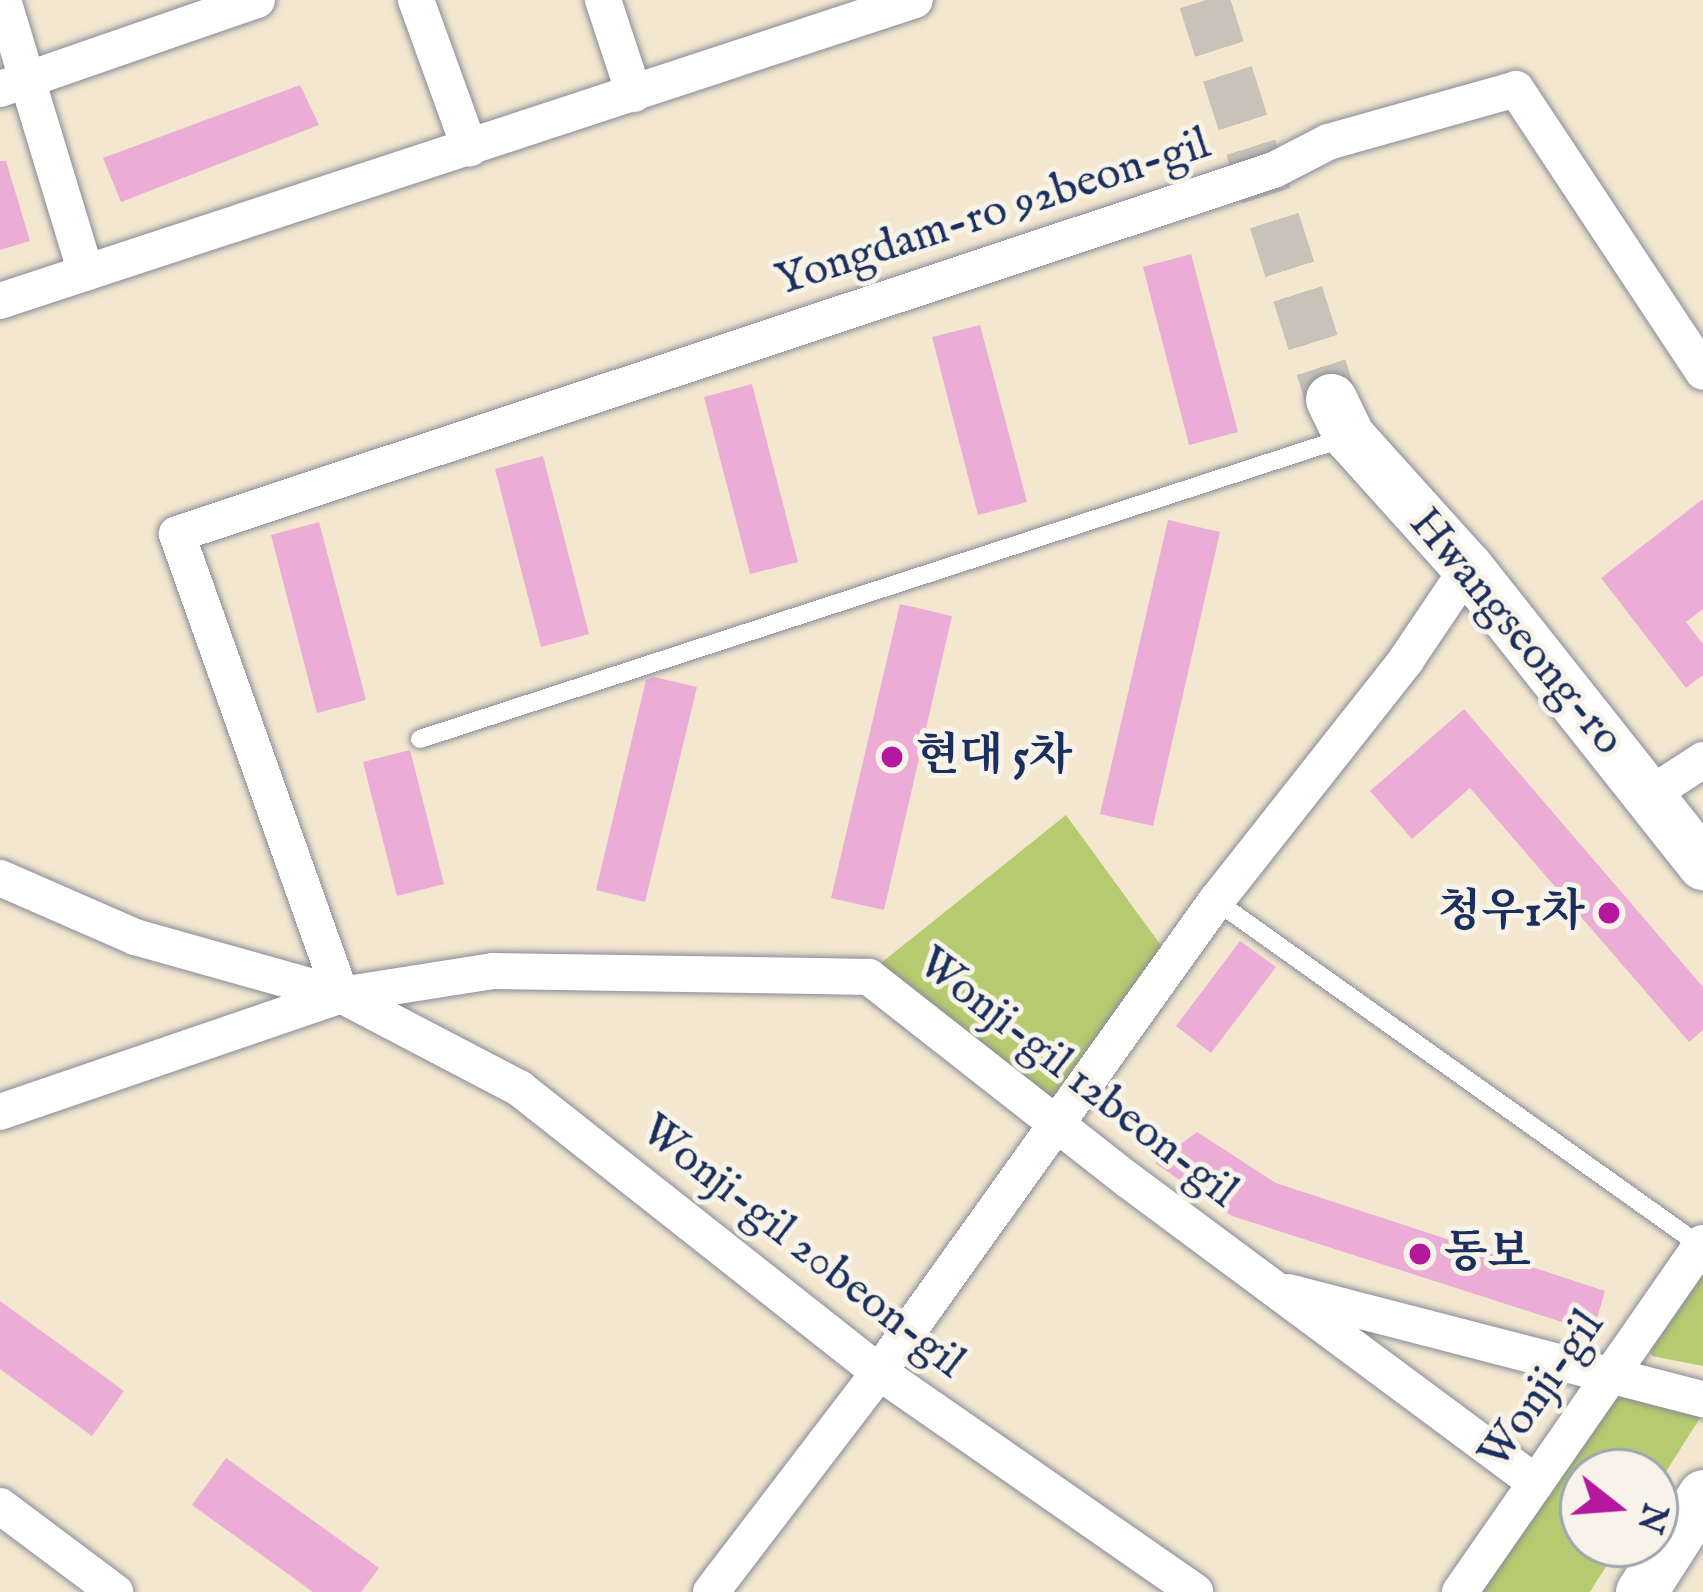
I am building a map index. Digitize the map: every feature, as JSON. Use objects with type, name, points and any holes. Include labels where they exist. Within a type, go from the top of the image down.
[{"type":"street","points":[[3,0],[14,84],[86,273]]},
{"type":"street","points":[[14,84],[257,0]]},
{"type":"street","points":[[416,0],[470,148]]},
{"type":"street","points":[[603,0],[634,94]]},
{"type":"street","points":[[0,301],[915,0]]},
{"type":"street","name":"Yongdam-ro 92beon-gil","points":[[341,995],[177,534],[1274,170],[1328,142],[1516,89],[1703,372]]},
{"type":"street","name":"Hwangseong-ro","points":[[1340,418],[1468,568],[1703,864]]},
{"type":"street","points":[[711,1592],[878,1372],[1216,901],[1406,660],[1468,568]]},
{"type":"street","points":[[1651,794],[1703,760]]},
{"type":"street","name":"Wonji-gil 12beon-gil","points":[[0,878],[135,937],[341,995]]},
{"type":"street","name":"Wonji-gil 12beon-gil","points":[[0,1112],[341,995],[493,971],[869,977],[1053,1124],[1536,1483]]},
{"type":"street","name":"Wonji-gil 20beon-gil","points":[[341,995],[519,1088],[878,1372],[1195,1592]]},
{"type":"street","name":"Wonji-gil","points":[[1460,1592],[1702,1245]]},
{"type":"street","points":[[1268,1286],[1703,1400]]},
{"type":"street","points":[[1641,1592],[1703,1495]]},
{"type":"street","points":[[0,1506],[115,1592]]},
{"type":"lane","points":[[420,739],[1340,418]]},
{"type":"lane","points":[[1216,901],[1702,1245]]},
{"type":"green space","points":[[1066,815],[1165,951],[1052,1104],[881,963]]},
{"type":"green space","points":[[1703,1257],[1703,1366],[1652,1356],[1646,1338]]},
{"type":"green space","points":[[1617,1383],[1695,1411],[1700,1418],[1679,1451],[1573,1448]]},
{"type":"green space","points":[[1559,1469],[1559,1568],[1605,1568],[1590,1592],[1476,1592]]},
{"type":"building","points":[[300,85],[319,125],[121,202],[103,158]]},
{"type":"building","points":[[0,161],[6,161],[30,241],[0,250]]},
{"type":"building","points":[[1191,254],[1238,432],[1189,445],[1143,267]]},
{"type":"building","points":[[980,325],[1027,502],[978,515],[932,337]]},
{"type":"building","points":[[752,384],[798,562],[750,574],[704,397]]},
{"type":"building","points":[[543,456],[589,634],[541,647],[495,469]]},
{"type":"building","points":[[1703,499],[1703,609],[1686,622],[1703,644],[1703,675],[1686,688],[1601,578]]},
{"type":"building","name":"현대 5차","points":[[1168,520],[1220,532],[1153,826],[1100,814]]},
{"type":"building","points":[[319,522],[366,700],[317,713],[271,535]]},
{"type":"building","name":"현대 5차","points":[[900,604],[952,616],[884,910],[831,898]]},
{"type":"building","points":[[654,677],[697,687],[645,902],[596,890],[646,680]]},
{"type":"building","name":"청우1차","points":[[1464,709],[1703,987],[1703,1030],[1689,1042],[1470,788],[1412,839],[1370,791]]},
{"type":"building","points":[[410,750],[444,884],[397,896],[363,762]]},
{"type":"building","points":[[1240,941],[1276,967],[1211,1053],[1176,1026]]},
{"type":"building","name":"동보","points":[[1197,1132],[1276,1183],[1605,1291],[1593,1332],[1232,1216],[1155,1163]]},
{"type":"building","points":[[0,1301],[124,1391],[92,1436],[0,1369]]},
{"type":"building","points":[[226,1458],[379,1568],[361,1592],[313,1592],[192,1505]]},
{"type":"tunnel","points":[[1204,0],[1331,399]]},
{"type":"place","name":"현대 5차","points":[[892,757]]},
{"type":"place","name":"청우1차","points":[[1609,913]]},
{"type":"place","name":"동보","points":[[1420,1254]]}]
